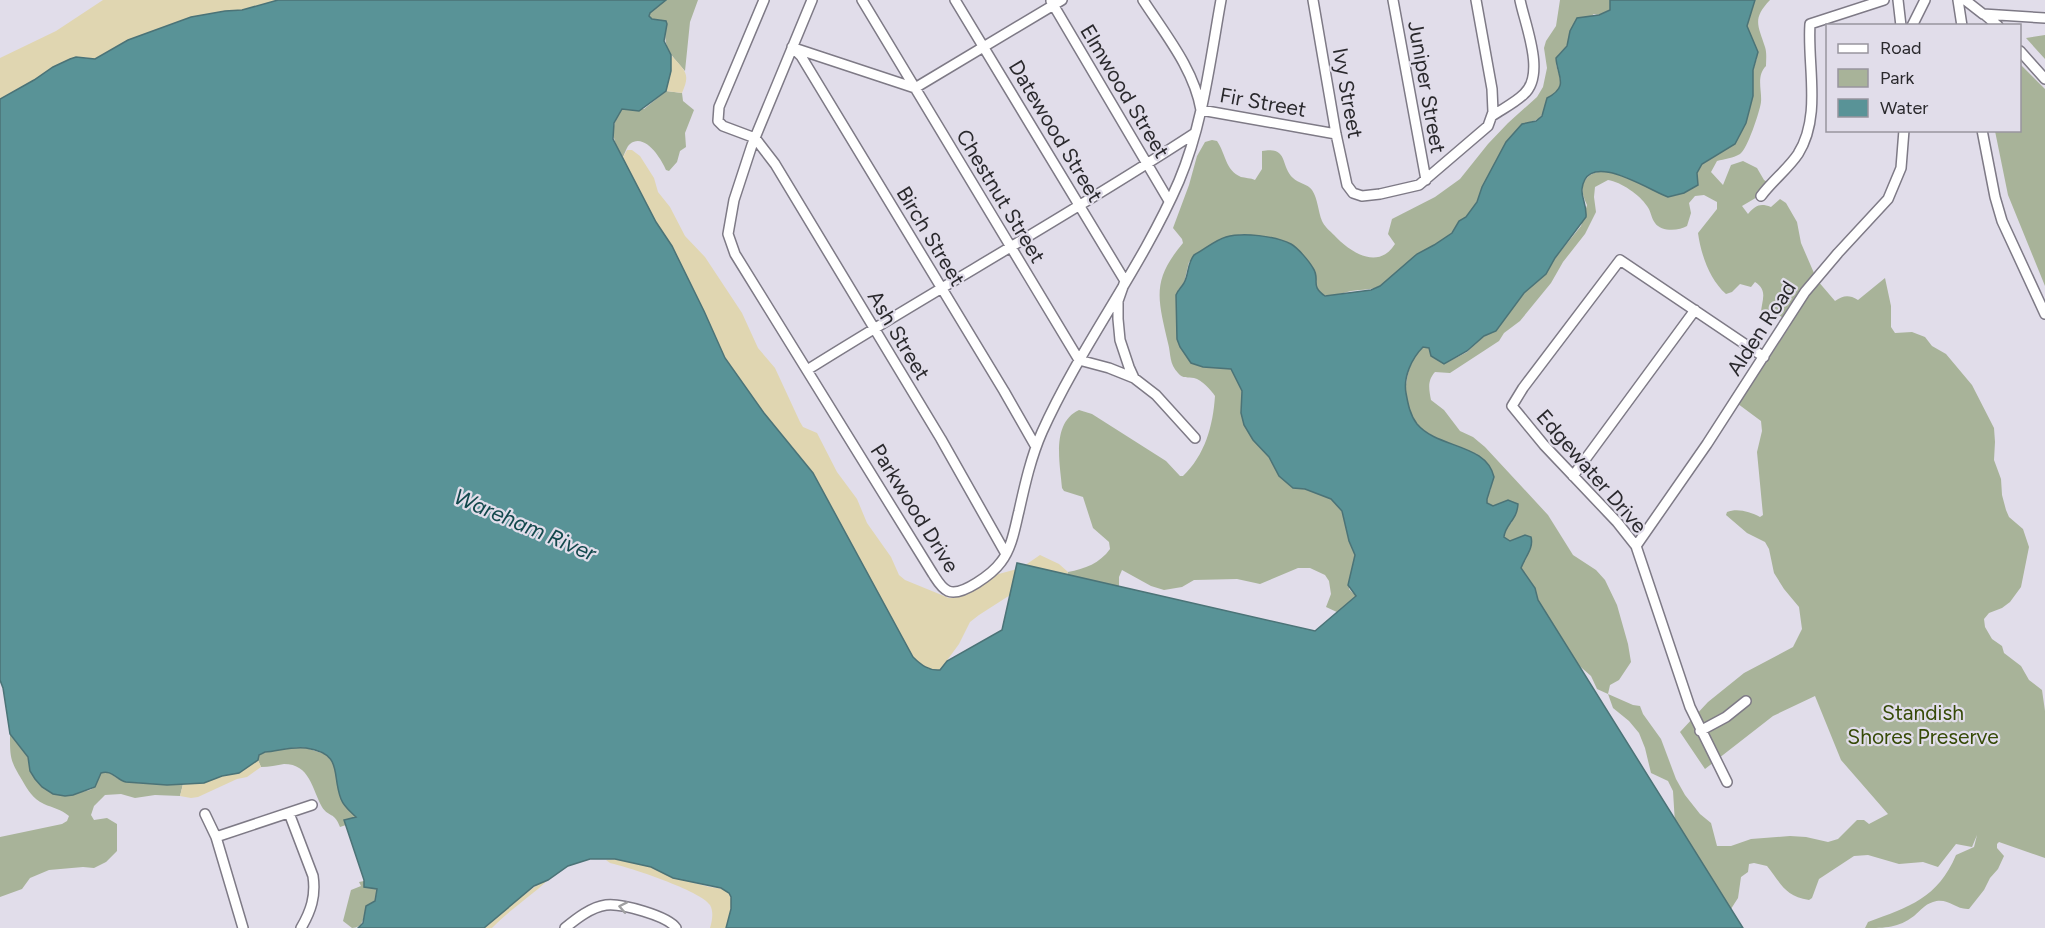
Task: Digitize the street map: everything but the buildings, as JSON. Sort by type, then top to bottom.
[{"type":"street","points":[[755,138],[723,126],[718,121],[717,115],[764,0]]},
{"type":"street","name":"Parkwood Drive","points":[[812,0],[755,138],[734,200],[728,238],[732,249],[933,574],[943,588],[955,592],[970,586],[995,569],[1006,555],[1036,447],[1079,360],[1169,201],[1195,134],[1221,0]]},
{"type":"street","name":"Chestnut Street","points":[[862,0],[1079,360]]},
{"type":"street","name":"Datewood Street","points":[[956,0],[1125,281]]},
{"type":"street","name":"Fir Street","points":[[1143,0],[1190,75],[1201,110],[1336,134]]},
{"type":"street","name":"Ivy Street","points":[[1313,0],[1347,185],[1352,192],[1362,196],[1414,187],[1426,180]]},
{"type":"street","name":"Juniper Street","points":[[1394,0],[1426,180]]},
{"type":"street","points":[[1476,0],[1492,89],[1492,116]]},
{"type":"street","points":[[1426,180],[1484,130],[1492,116],[1525,93],[1534,76],[1530,38],[1520,0]]},
{"type":"street","points":[[1761,196],[1800,151],[1809,125],[1810,24],[1884,0]]},
{"type":"street","points":[[1898,0],[1900,24]]},
{"type":"street","points":[[1912,24],[1925,0]]},
{"type":"street","points":[[1958,0],[1962,24]]},
{"type":"street","points":[[1965,0],[1996,24]]},
{"type":"street","points":[[792,47],[915,88],[1056,2]]},
{"type":"street","name":"Elmwood Street","points":[[1056,2],[1169,201]]},
{"type":"street","points":[[1983,14],[2045,18]]},
{"type":"street","name":"Birch Street","points":[[792,47],[801,56],[1036,447]]},
{"type":"street","points":[[2021,53],[2045,79]]},
{"type":"street","name":"Alden Road","points":[[1636,546],[1701,453],[1811,284],[1888,199],[1895,187],[1902,162],[1904,132]]},
{"type":"street","points":[[1982,132],[2000,213],[2045,314]]},
{"type":"street","points":[[807,370],[1195,134]]},
{"type":"street","name":"Ash Street","points":[[755,138],[775,164],[876,329],[1006,555]]},
{"type":"street","name":"Edgewater Drive","points":[[1695,310],[1620,260],[1523,388],[1512,406],[1544,445],[1617,522],[1636,546],[1686,697],[1700,731],[1726,782]]},
{"type":"street","points":[[1125,281],[1118,301],[1118,326],[1124,355],[1134,378]]},
{"type":"street","points":[[1573,476],[1695,310],[1764,357]]},
{"type":"street","points":[[1079,360],[1134,378],[1156,395],[1196,438]]},
{"type":"street","points":[[1700,731],[1726,717],[1746,701]]},
{"type":"street","points":[[216,837],[312,805]]},
{"type":"street","points":[[289,813],[315,886],[312,907],[301,928]]},
{"type":"street","points":[[205,814],[216,837],[243,928]]},
{"type":"street","points":[[565,928],[588,912],[609,905],[650,915],[673,924],[676,928]]},
{"type":"green space","points":[[666,0],[698,0],[690,22],[685,71],[666,45],[667,24],[649,17],[650,13]]},
{"type":"green space","points":[[1560,0],[1610,0],[1610,10],[1599,15],[1594,14],[1570,31],[1568,44],[1556,61],[1561,80],[1559,89],[1547,98],[1540,117],[1522,124],[1482,187],[1477,202],[1466,217],[1459,221],[1452,233],[1380,286],[1327,296],[1319,292],[1315,274],[1268,238],[1243,234],[1221,239],[1189,262],[1184,283],[1178,290],[1177,339],[1191,363],[1203,367],[1231,369],[1242,391],[1241,413],[1253,440],[1269,457],[1279,476],[1293,488],[1305,489],[1331,499],[1342,511],[1355,555],[1349,589],[1356,596],[1339,613],[1326,607],[1331,594],[1329,581],[1325,575],[1310,568],[1298,568],[1260,584],[1237,579],[1194,580],[1182,587],[1164,590],[1151,586],[1122,570],[1119,577],[1119,588],[1063,587],[1068,572],[1092,565],[1110,549],[1109,542],[1093,528],[1083,497],[1064,491],[1062,488],[1059,444],[1064,424],[1070,416],[1079,410],[1092,414],[1166,461],[1180,476],[1191,468],[1197,459],[1210,429],[1215,396],[1200,381],[1182,376],[1173,366],[1160,302],[1160,291],[1166,268],[1183,243],[1173,228],[1197,156],[1205,142],[1217,141],[1232,170],[1241,177],[1255,180],[1262,169],[1262,151],[1276,151],[1283,158],[1293,178],[1312,190],[1322,221],[1329,230],[1348,247],[1364,256],[1372,258],[1381,256],[1395,244],[1388,234],[1392,219],[1435,197],[1460,179],[1488,144],[1537,97],[1543,87],[1547,68],[1544,48],[1556,26]]},
{"type":"green space","name":"Standish Shores Preserve","points":[[1755,0],[1770,0],[1761,12],[1758,22],[1766,49],[1766,66],[1760,79],[1761,102],[1756,121],[1743,151],[1717,161],[1711,172],[1723,185],[1731,165],[1743,161],[1757,168],[1764,180],[1769,183],[1759,196],[1742,206],[1748,214],[1758,206],[1771,207],[1780,199],[1786,203],[1797,222],[1801,243],[1817,280],[1835,301],[1846,296],[1858,300],[1885,278],[1891,306],[1891,327],[1895,333],[1912,332],[1925,337],[1932,346],[1946,354],[1972,385],[1994,428],[1994,460],[2001,479],[2006,510],[2009,517],[2023,529],[2029,547],[2021,587],[2010,602],[1989,613],[1984,619],[1985,627],[1992,639],[2002,646],[2004,653],[2021,666],[2029,680],[2042,690],[2045,711],[2045,858],[1999,842],[1997,848],[2004,856],[1998,869],[1969,909],[1943,901],[1933,902],[1903,923],[1879,928],[1865,928],[1868,922],[1909,906],[1931,891],[1949,870],[1956,855],[1974,847],[1977,835],[1972,847],[1956,844],[1938,867],[1923,862],[1899,864],[1868,855],[1854,856],[1819,879],[1812,898],[1809,900],[1788,892],[1767,866],[1749,864],[1748,872],[1741,877],[1738,898],[1729,912],[1676,840],[1673,791],[1668,781],[1651,773],[1639,733],[1613,708],[1608,694],[1597,689],[1591,676],[1567,655],[1539,604],[1535,588],[1521,568],[1532,542],[1525,535],[1510,541],[1505,539],[1504,531],[1512,522],[1487,503],[1486,499],[1491,489],[1477,454],[1427,433],[1414,419],[1406,398],[1411,365],[1423,346],[1429,348],[1444,364],[1467,352],[1484,336],[1496,331],[1524,293],[1546,274],[1555,258],[1581,226],[1587,205],[1582,188],[1586,179],[1594,173],[1615,173],[1668,197],[1684,193],[1698,185],[1697,173],[1702,164],[1735,144],[1746,123],[1753,96],[1753,70],[1757,58],[1747,26]],"holes":[[[1608,180],[1619,183],[1635,193],[1644,202],[1655,223],[1661,228],[1675,230],[1687,226],[1691,213],[1689,203],[1695,196],[1704,195],[1717,202],[1717,209],[1698,233],[1701,250],[1715,282],[1726,294],[1732,292],[1740,284],[1751,287],[1755,282],[1763,293],[1761,314],[1769,317],[1779,315],[1783,318],[1785,315],[1790,326],[1763,367],[1754,362],[1730,398],[1761,421],[1762,431],[1757,452],[1763,515],[1760,517],[1735,510],[1727,512],[1726,515],[1747,533],[1765,542],[1769,549],[1774,573],[1799,607],[1802,629],[1793,647],[1744,673],[1708,702],[1680,732],[1705,769],[1773,716],[1815,696],[1841,760],[1888,814],[1869,824],[1864,820],[1857,820],[1838,839],[1828,842],[1790,836],[1751,839],[1731,846],[1717,846],[1711,823],[1700,814],[1685,795],[1676,779],[1661,739],[1640,706],[1608,694],[1610,685],[1619,680],[1631,662],[1617,605],[1605,580],[1596,570],[1573,555],[1548,515],[1485,447],[1473,437],[1460,431],[1444,410],[1431,400],[1429,385],[1435,372],[1450,373],[1499,341],[1504,333],[1520,321],[1551,283],[1563,262],[1585,234],[1596,212],[1595,187]]]},
{"type":"green space","points":[[2045,35],[2045,59],[2026,38]]},
{"type":"green space","points":[[2021,65],[2045,89],[2045,286],[2008,195],[1995,132],[2021,132]]},
{"type":"green space","points":[[666,91],[682,93],[683,101],[694,110],[685,133],[686,147],[680,151],[677,162],[669,171],[652,149],[641,142],[636,141],[630,144],[623,157],[616,145],[613,133],[615,121],[622,109],[644,109]]},
{"type":"green space","points":[[10,734],[28,757],[30,771],[64,796],[90,790],[95,787],[101,772],[105,772],[130,782],[183,784],[180,796],[155,795],[135,798],[121,794],[105,795],[94,806],[91,815],[94,820],[107,818],[117,824],[117,851],[106,862],[94,868],[49,870],[30,878],[22,889],[0,897],[0,837],[62,824],[69,816],[40,802],[28,790],[13,763]]},
{"type":"green space","points":[[292,748],[306,748],[328,755],[334,761],[341,799],[356,817],[345,820],[346,825],[340,827],[336,819],[322,807],[309,779],[300,768],[284,764],[261,767],[258,760],[259,755]]},
{"type":"green space","points":[[364,881],[365,887],[377,889],[375,902],[366,906],[361,924],[352,928],[343,921],[351,890],[361,886],[359,882]]},
{"type":"sand","points":[[103,0],[278,0],[242,10],[191,17],[128,40],[95,59],[83,57],[53,67],[0,99],[0,58],[56,31]]},
{"type":"sand","points":[[671,55],[685,72],[686,81],[682,93],[666,91],[671,71]]},
{"type":"sand","points":[[627,150],[632,150],[640,156],[654,178],[658,192],[670,207],[685,236],[705,257],[742,313],[758,348],[775,368],[800,422],[803,427],[817,433],[837,472],[857,499],[867,523],[891,557],[899,575],[905,580],[949,598],[962,596],[995,575],[1021,568],[1040,555],[1059,564],[1068,572],[1063,587],[1018,590],[979,615],[970,622],[959,644],[940,670],[925,667],[913,657],[813,473],[764,413],[725,358],[672,246],[656,222],[625,164],[623,157]]},
{"type":"sand","points":[[258,760],[261,767],[247,777],[237,779],[198,797],[180,796],[183,784],[204,783],[239,773]]},
{"type":"sand","points":[[615,859],[648,866],[687,881],[727,891],[731,903],[726,928],[710,928],[712,911],[704,899],[664,880],[606,860]]},
{"type":"sand","points":[[544,880],[548,880],[492,928],[484,928],[497,915]]},
{"type":"water","name":"Wareham River","points":[[278,0],[666,0],[649,16],[652,19],[666,21],[667,24],[664,41],[671,55],[671,71],[666,91],[639,111],[622,109],[614,123],[613,139],[656,222],[672,246],[725,358],[764,413],[813,473],[913,657],[925,667],[940,670],[947,661],[1002,630],[1017,563],[1315,631],[1356,596],[1348,585],[1355,555],[1342,511],[1331,499],[1305,489],[1293,488],[1279,476],[1269,457],[1253,440],[1244,425],[1241,413],[1242,391],[1231,369],[1203,367],[1191,363],[1180,347],[1177,339],[1176,295],[1186,280],[1194,255],[1226,237],[1250,235],[1268,237],[1291,244],[1306,258],[1315,272],[1318,289],[1325,296],[1371,290],[1380,286],[1417,254],[1452,233],[1459,221],[1466,217],[1477,202],[1482,187],[1506,142],[1522,124],[1536,121],[1542,116],[1547,98],[1554,94],[1560,85],[1556,58],[1567,46],[1570,31],[1577,18],[1599,15],[1610,10],[1610,0],[1755,0],[1747,26],[1758,52],[1753,70],[1753,96],[1746,123],[1735,144],[1702,164],[1697,173],[1698,185],[1684,193],[1668,197],[1620,175],[1595,172],[1586,177],[1582,192],[1586,217],[1555,258],[1546,274],[1524,293],[1496,331],[1484,336],[1467,351],[1444,364],[1431,356],[1429,348],[1423,347],[1409,368],[1405,387],[1410,409],[1417,424],[1437,438],[1472,452],[1489,466],[1494,477],[1487,503],[1493,506],[1508,500],[1518,504],[1516,514],[1506,529],[1504,537],[1510,541],[1525,535],[1531,537],[1530,549],[1521,568],[1535,588],[1538,600],[1743,928],[726,928],[731,909],[731,897],[721,888],[673,878],[651,867],[615,859],[590,859],[568,866],[548,880],[534,886],[484,928],[358,928],[363,923],[366,906],[375,901],[377,889],[364,887],[364,880],[344,820],[356,817],[341,799],[331,760],[318,751],[296,748],[265,752],[259,755],[258,760],[239,773],[204,783],[167,785],[126,782],[105,772],[101,773],[95,787],[73,795],[53,794],[35,779],[30,771],[28,757],[10,734],[0,680],[0,99],[70,59],[76,57],[95,59],[128,40],[191,17],[242,10]]}]
